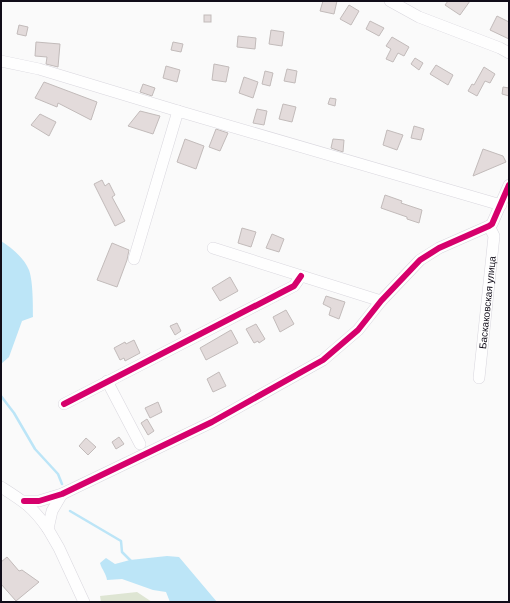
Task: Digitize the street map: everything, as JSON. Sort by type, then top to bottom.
[{"type":"street","points":[[390,1],[419,17],[500,48],[509,53]]},
{"type":"street","points":[[1,61],[39,70],[501,205]]},
{"type":"street","points":[[134,259],[178,111]]},
{"type":"street","points":[[24,501],[39,501],[62,494],[212,422],[323,360],[358,330],[381,301],[420,260],[439,248],[491,225],[509,186]]},
{"type":"street","name":"Баскаковская улица","points":[[479,378],[494,236],[491,225]]},
{"type":"street","points":[[213,248],[381,301]]},
{"type":"street","points":[[64,404],[294,286],[301,276]]},
{"type":"street","points":[[107,381],[140,444]]},
{"type":"street","points":[[1,487],[24,501],[37,514],[48,529],[59,548],[84,602]]},
{"type":"street","points":[[48,529],[52,511],[62,494]]},
{"type":"green space","points":[[137,592],[152,602],[101,602],[100,596]]},
{"type":"water","points":[[1,241],[24,261],[29,270],[32,287],[33,317],[22,321],[9,357],[1,364]]},
{"type":"water","points":[[167,556],[179,557],[217,602],[170,602],[166,592],[153,590],[122,579],[107,580],[100,563],[106,558],[115,564],[130,560]]},
{"type":"building","points":[[323,1],[337,1],[334,14],[320,11]]},
{"type":"building","points":[[448,1],[470,1],[460,15],[445,5]]},
{"type":"building","points":[[349,5],[359,11],[351,25],[340,19]]},
{"type":"building","points":[[204,15],[211,15],[211,22],[204,22]]},
{"type":"building","points":[[497,16],[509,22],[509,39],[490,30]]},
{"type":"building","points":[[370,21],[384,28],[379,36],[366,29]]},
{"type":"building","points":[[19,25],[28,27],[26,36],[17,34]]},
{"type":"building","points":[[271,30],[284,32],[282,46],[269,44]]},
{"type":"building","points":[[238,36],[256,38],[255,49],[237,47]]},
{"type":"building","points":[[392,37],[409,47],[404,56],[398,53],[393,62],[386,59],[391,49],[386,46]]},
{"type":"building","points":[[36,42],[60,44],[58,67],[46,64],[47,57],[35,56]]},
{"type":"building","points":[[173,42],[183,44],[181,52],[171,50]]},
{"type":"building","points":[[415,58],[423,63],[419,70],[411,64]]},
{"type":"building","points":[[214,64],[229,67],[226,82],[212,80]]},
{"type":"building","points":[[436,65],[453,75],[448,85],[430,74]]},
{"type":"building","points":[[166,66],[180,70],[177,82],[163,78]]},
{"type":"building","points":[[484,67],[495,74],[490,83],[485,81],[477,96],[468,91],[472,84],[474,85]]},
{"type":"building","points":[[287,69],[297,71],[295,83],[284,81]]},
{"type":"building","points":[[265,71],[273,73],[270,86],[262,84]]},
{"type":"building","points":[[244,77],[258,82],[253,98],[239,93]]},
{"type":"building","points":[[44,82],[97,102],[91,120],[58,103],[57,107],[35,98]]},
{"type":"building","points":[[143,84],[155,88],[152,96],[140,92]]},
{"type":"building","points":[[503,87],[509,88],[509,96],[502,94]]},
{"type":"building","points":[[330,98],[336,99],[335,106],[328,104]]},
{"type":"building","points":[[283,104],[296,107],[292,122],[279,119]]},
{"type":"building","points":[[257,109],[267,111],[264,125],[253,123]]},
{"type":"building","points":[[140,111],[160,116],[153,134],[128,126]]},
{"type":"building","points":[[40,114],[56,122],[49,136],[31,125]]},
{"type":"building","points":[[414,126],[424,129],[421,140],[411,138]]},
{"type":"building","points":[[216,129],[228,133],[220,151],[209,147]]},
{"type":"building","points":[[387,130],[403,135],[397,150],[383,145]]},
{"type":"building","points":[[185,139],[204,146],[196,169],[177,162]]},
{"type":"building","points":[[333,139],[344,140],[343,152],[331,148]]},
{"type":"building","points":[[483,149],[503,156],[506,162],[473,176]]},
{"type":"building","points":[[102,180],[105,186],[109,183],[115,195],[112,197],[125,221],[115,226],[94,184]]},
{"type":"building","points":[[385,195],[402,201],[401,203],[422,210],[419,223],[381,208]]},
{"type":"building","points":[[242,228],[256,232],[251,247],[238,243]]},
{"type":"building","points":[[272,234],[284,239],[279,252],[266,248]]},
{"type":"building","points":[[112,243],[129,250],[117,287],[97,280]]},
{"type":"building","points":[[230,277],[238,291],[220,301],[212,288]]},
{"type":"building","points":[[326,296],[345,302],[339,319],[329,315],[331,308],[323,304]]},
{"type":"building","points":[[286,310],[294,324],[280,332],[273,317]]},
{"type":"building","points":[[177,323],[181,331],[175,335],[170,326]]},
{"type":"building","points":[[256,324],[265,339],[259,343],[258,341],[254,343],[246,329]]},
{"type":"building","points":[[231,330],[238,343],[206,360],[200,348]]},
{"type":"building","points":[[134,340],[140,353],[125,361],[124,358],[120,360],[114,348],[125,342],[126,344]]},
{"type":"building","points":[[219,372],[226,386],[213,392],[207,379]]},
{"type":"building","points":[[158,402],[162,412],[150,418],[145,408]]},
{"type":"building","points":[[147,419],[154,431],[148,435],[141,423]]},
{"type":"building","points":[[119,437],[124,444],[116,449],[112,442]]},
{"type":"building","points":[[86,438],[96,447],[88,455],[79,446]]},
{"type":"building","points":[[7,557],[19,571],[22,570],[39,582],[16,601],[1,584],[1,562]]},
{"type":"waterway","points":[[1,396],[14,413],[35,449],[58,474],[62,484]]},
{"type":"waterway","points":[[70,511],[121,541],[122,552],[132,562]]},
{"type":"cycle path","points":[[24,501],[39,501],[62,494],[212,422],[323,360],[358,330],[381,301],[420,260],[439,248],[492,224],[509,185]]},
{"type":"cycle path","points":[[64,404],[294,286],[301,276]]}]
